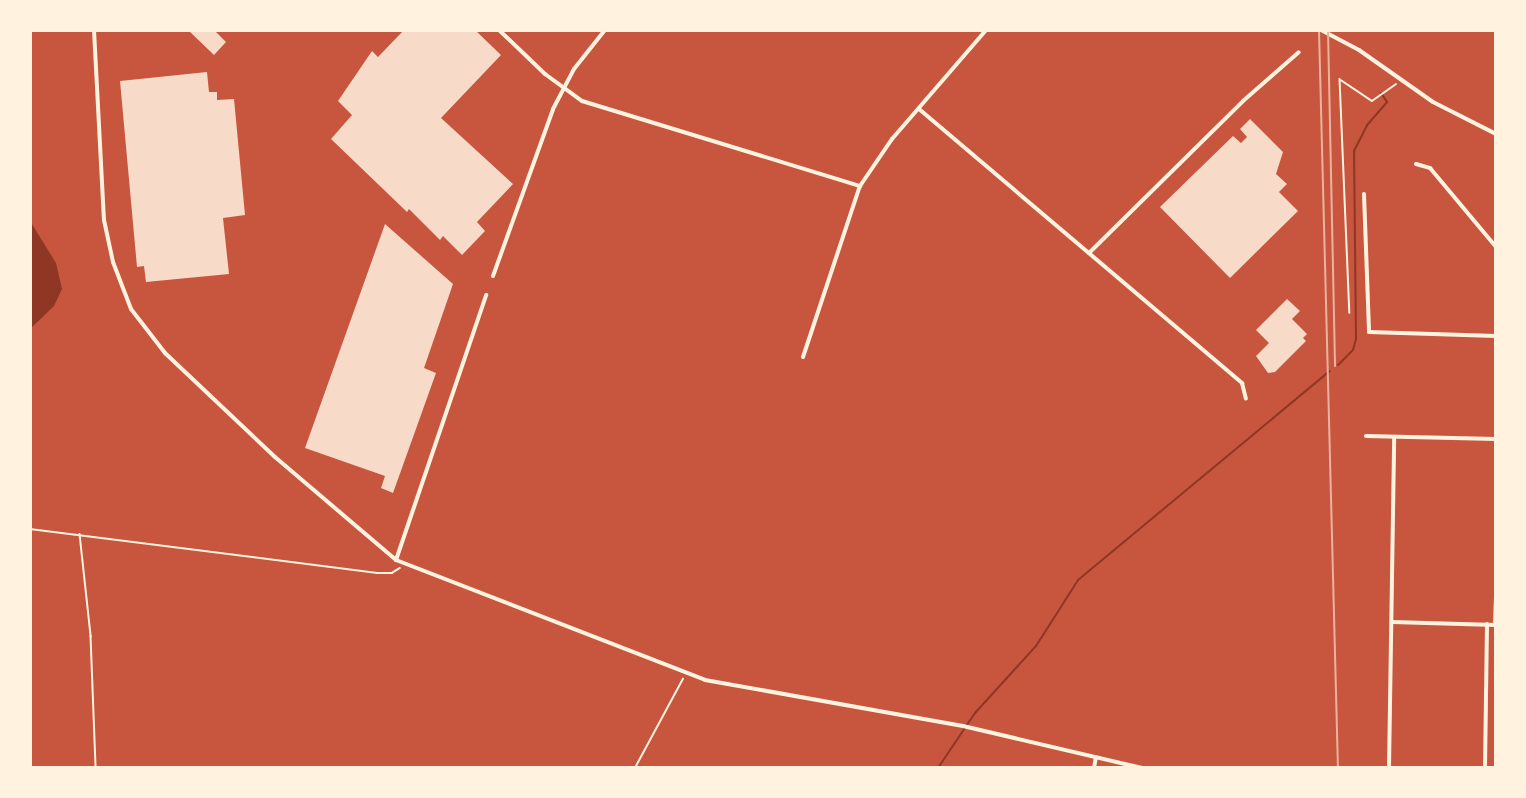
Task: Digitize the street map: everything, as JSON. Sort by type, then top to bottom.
[{"type":"street","points":[[94,30],[104,220],[113,262],[131,309],[171,359],[274,457],[396,560],[705,680],[963,726],[1142,768]]},
{"type":"street","points":[[499,30],[545,74],[574,97],[602,109],[860,186]]},
{"type":"street","points":[[493,276],[564,87],[605,30]]},
{"type":"street","points":[[803,357],[860,186],[919,109],[986,30]]},
{"type":"street","points":[[1321,30],[1359,50],[1450,112],[1496,134]]},
{"type":"street","points":[[1089,253],[1243,100],[1299,52]]},
{"type":"street","points":[[919,109],[1242,383],[1246,399]]},
{"type":"street","points":[[1416,164],[1430,168],[1496,247]]},
{"type":"street","points":[[1364,194],[1369,332],[1496,336]]},
{"type":"street","points":[[396,560],[486,295]]},
{"type":"street","points":[[1366,436],[1496,439]]},
{"type":"street","points":[[1389,768],[1394,438]]},
{"type":"street","points":[[1392,622],[1496,625],[1496,596]]},
{"type":"street","points":[[1485,768],[1487,624]]},
{"type":"street","points":[[1094,768],[1096,757]]},
{"type":"path","points":[[1350,313],[1340,79],[1372,101],[1399,83]]},
{"type":"path","points":[[30,529],[80,533],[392,573],[405,564]]},
{"type":"path","points":[[80,533],[91,636],[96,768]]},
{"type":"path","points":[[635,768],[686,673]]},
{"type":"path","points":[[1345,768],[1360,768]]},
{"type":"shaded area","points":[[30,221],[56,263],[62,289],[54,306],[30,329]]},
{"type":"building","points":[[188,30],[214,30],[226,42],[214,55]]},
{"type":"building","points":[[404,30],[475,30],[501,55],[441,118],[513,184],[477,222],[485,231],[462,255],[443,236],[440,240],[409,209],[407,212],[331,139],[352,115],[338,101],[372,51],[378,57]]},
{"type":"building","points":[[207,72],[209,92],[217,92],[217,100],[234,99],[245,215],[223,218],[229,274],[146,282],[144,266],[137,267],[120,81]]},
{"type":"building","points":[[1250,119],[1283,152],[1276,174],[1287,184],[1279,192],[1298,211],[1230,278],[1160,207],[1233,136],[1241,143],[1247,137],[1240,129]]},
{"type":"building","points":[[385,224],[453,284],[424,368],[436,373],[393,493],[381,488],[385,476],[305,448]]},
{"type":"building","points":[[1287,299],[1300,311],[1292,319],[1307,334],[1303,338],[1306,341],[1275,372],[1268,373],[1256,356],[1269,343],[1256,330]]},
{"type":"waterway","points":[[1381,93],[1387,102]]},
{"type":"waterway","points":[[1338,365],[1353,350],[1356,339],[1354,151],[1368,124],[1387,102]]},
{"type":"waterway","points":[[938,768],[975,713],[1036,646],[1078,580],[1330,371]]},
{"type":"railway","points":[[1319,30],[1338,768]]},
{"type":"railway","points":[[1328,30],[1335,366]]}]
